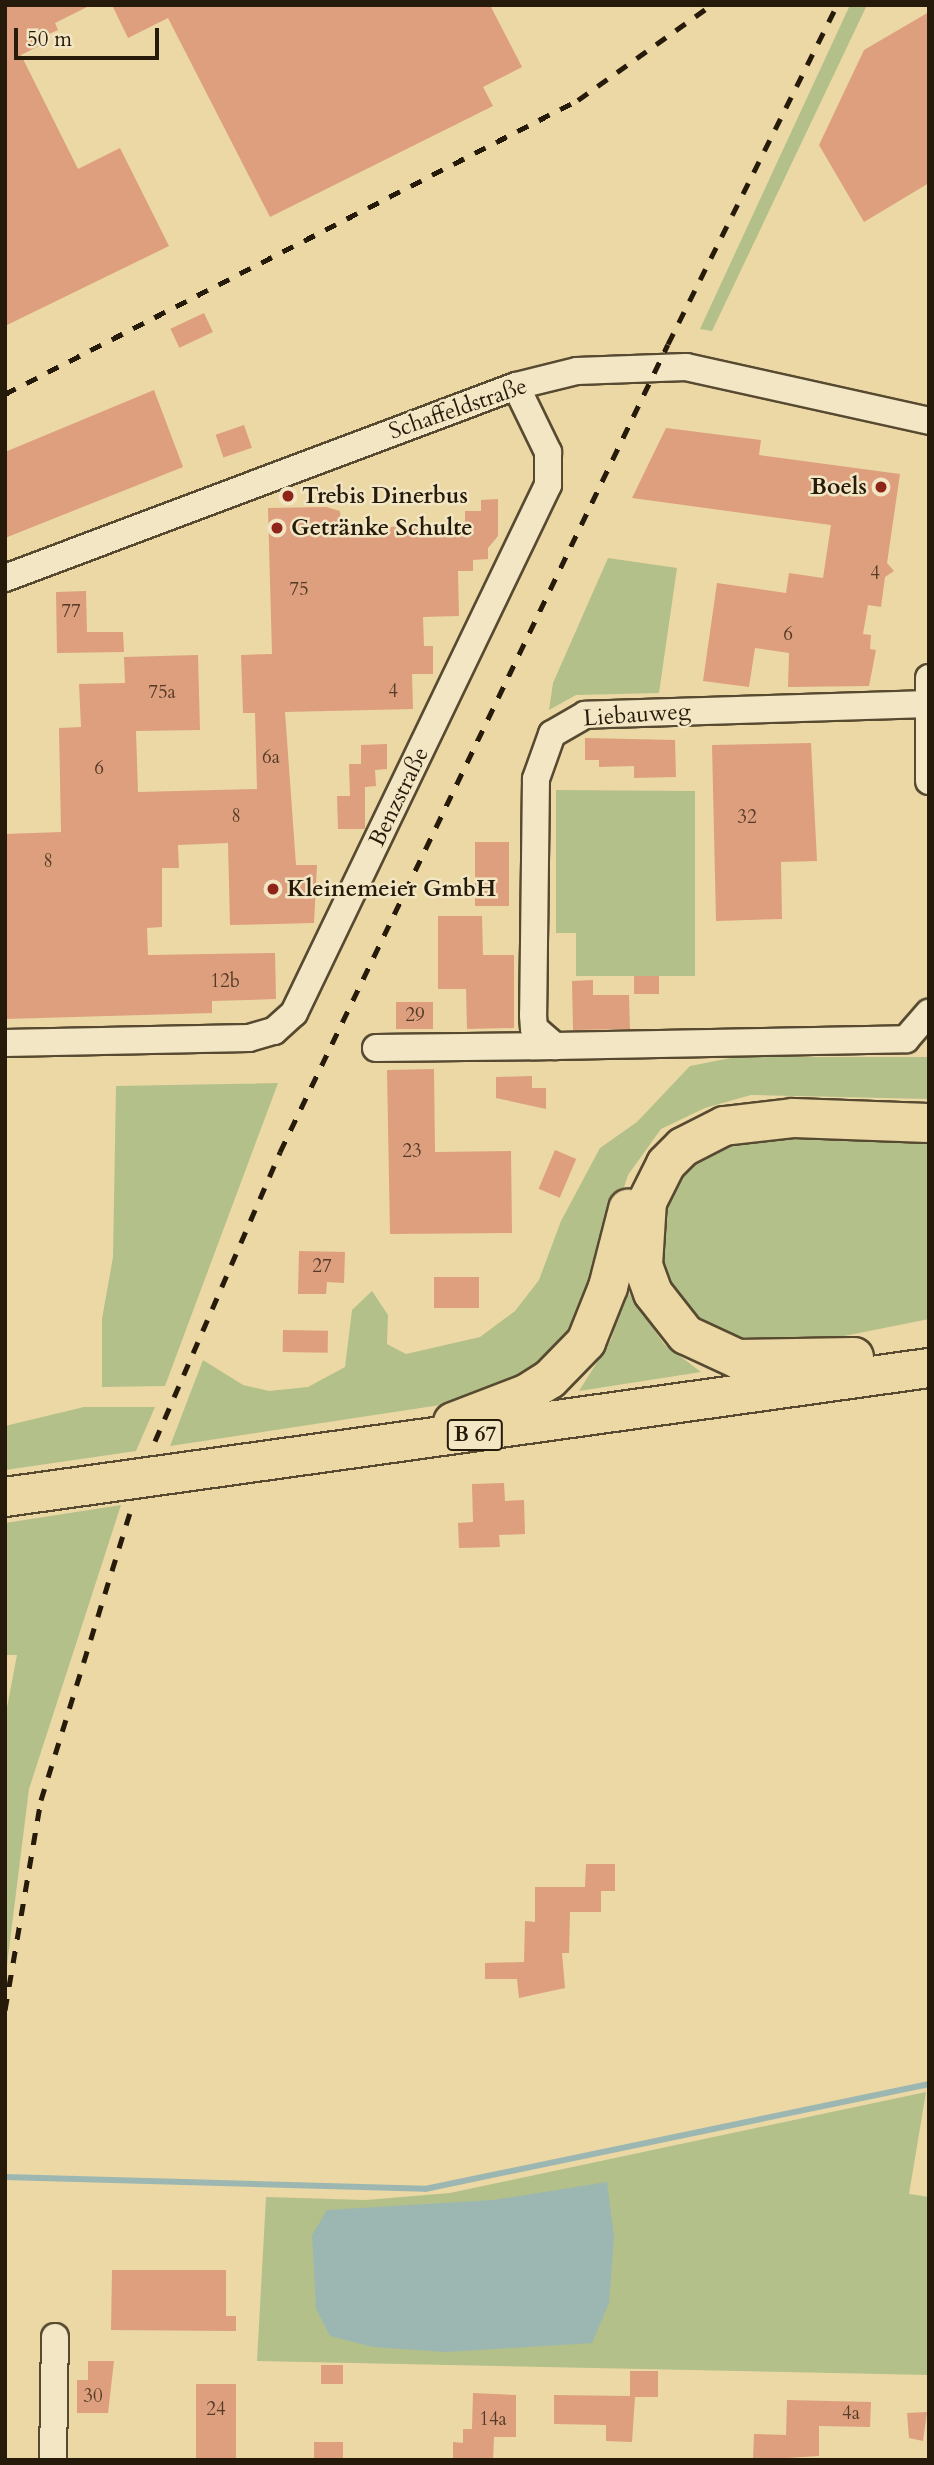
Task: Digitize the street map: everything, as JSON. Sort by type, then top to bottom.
[{"type":"highway","points":[[453,1422],[526,1394],[550,1379],[586,1342],[608,1287],[629,1205],[652,1160],[678,1133],[718,1112],[766,1103],[929,1106]]},
{"type":"highway","points":[[924,1358],[761,1361],[713,1352],[665,1313],[643,1265],[641,1239],[652,1189],[666,1164],[700,1134],[746,1121],[793,1118],[929,1123]]},
{"type":"highway","name":"B 67","points":[[208,1469],[453,1422],[924,1358]]},
{"type":"highway","name":"B 67","points":[[5,1497],[208,1469],[924,1358]]},
{"type":"street","name":"Schaffeldstraße","points":[[5,578],[516,386],[588,370],[686,367],[929,421]]},
{"type":"street","name":"Benzstraße","points":[[5,1043],[249,1038],[274,1031],[294,1013],[548,485],[548,452],[516,386]]},
{"type":"street","name":"Liebauweg","points":[[555,1046],[534,1028],[533,1015],[536,779],[552,734],[585,715],[928,695],[929,781]]},
{"type":"street","points":[[376,1048],[917,1039],[929,1013]]},
{"type":"street","points":[[52,2460],[55,2337]]},
{"type":"green space","points":[[850,5],[867,5],[712,331],[700,329]]},
{"type":"green space","points":[[608,558],[677,568],[659,693],[576,695],[549,710],[553,683]]},
{"type":"green space","points":[[556,790],[695,791],[695,976],[576,976],[576,933],[556,933]]},
{"type":"green space","points":[[736,1057],[929,1057],[929,1099],[751,1095],[705,1108],[661,1129],[628,1175],[577,1331],[524,1384],[447,1404],[170,1446],[203,1360],[243,1385],[269,1391],[308,1387],[345,1367],[352,1310],[372,1291],[388,1315],[387,1344],[406,1354],[480,1337],[515,1311],[539,1280],[561,1221],[600,1148],[637,1122],[690,1066]]},
{"type":"green space","points":[[278,1083],[165,1386],[102,1387],[102,1319],[113,1257],[116,1086]]},
{"type":"green space","points":[[929,1131],[929,1319],[774,1350],[721,1334],[677,1301],[658,1259],[658,1212],[683,1165],[734,1137]]},
{"type":"green space","points":[[626,1289],[664,1344],[701,1372],[579,1391],[611,1340]]},
{"type":"green space","points":[[84,1407],[155,1407],[136,1451],[5,1470],[5,1426]]},
{"type":"green space","points":[[121,1505],[29,1789],[5,1981],[5,1718],[17,1655],[5,1655],[5,1523]]},
{"type":"green space","points":[[926,2092],[909,2194],[929,2197],[929,2375],[257,2361],[266,2197],[366,2200],[450,2193]]},
{"type":"water","points":[[607,2182],[614,2238],[609,2303],[592,2343],[446,2352],[373,2347],[330,2336],[316,2309],[312,2235],[327,2210],[493,2200]]},
{"type":"building","points":[[5,5],[91,5],[55,23],[58,30],[40,38],[43,44],[21,55],[78,169],[120,148],[169,246],[5,326]]},
{"type":"building","points":[[112,5],[490,5],[522,67],[483,87],[493,106],[270,217],[168,18],[128,38]]},
{"type":"building","points":[[929,12],[929,183],[864,222],[819,145],[864,50]]},
{"type":"building","points":[[204,313],[213,332],[179,348],[170,329]]},
{"type":"building","points":[[154,390],[183,467],[5,538],[5,452]]},
{"type":"building","points":[[244,425],[252,448],[223,457],[216,435]]},
{"type":"building","points":[[666,428],[761,440],[759,455],[900,474],[887,563],[894,571],[885,577],[881,607],[868,605],[863,634],[871,635],[870,649],[876,650],[869,686],[788,687],[789,653],[755,648],[749,687],[703,681],[717,583],[786,593],[789,573],[823,578],[831,525],[632,498]]},
{"type":"building","points":[[498,499],[498,536],[488,548],[488,559],[473,560],[473,571],[458,571],[459,616],[423,617],[424,646],[433,646],[433,674],[412,674],[413,709],[285,712],[296,865],[317,865],[314,923],[230,925],[228,843],[178,845],[179,868],[162,868],[162,927],[147,928],[148,955],[275,953],[276,999],[212,1001],[212,1013],[5,1019],[5,834],[61,832],[59,728],[81,727],[79,684],[125,683],[124,657],[198,655],[200,730],[136,731],[138,792],[257,789],[255,713],[243,713],[241,655],[272,654],[268,508],[326,507],[340,511],[341,528],[465,525],[465,511],[481,511],[481,500]]},
{"type":"building","points":[[86,591],[87,632],[123,632],[124,652],[57,653],[56,592]]},
{"type":"building","points":[[585,738],[675,740],[676,777],[634,778],[634,766],[599,767],[599,760],[585,760]]},
{"type":"building","points":[[811,743],[817,861],[781,862],[782,919],[716,921],[712,745]]},
{"type":"building","points":[[387,744],[387,769],[375,770],[376,786],[365,787],[365,829],[338,829],[337,796],[350,796],[349,764],[361,764],[361,745]]},
{"type":"building","points":[[475,842],[509,842],[509,906],[475,906]]},
{"type":"building","points":[[438,916],[482,916],[483,955],[514,955],[514,1028],[467,1029],[466,989],[438,989]]},
{"type":"building","points":[[634,976],[659,976],[659,994],[634,994]]},
{"type":"building","points":[[593,980],[593,995],[629,995],[630,1029],[573,1030],[572,981]]},
{"type":"building","points":[[396,1002],[433,1002],[433,1029],[396,1029]]},
{"type":"building","points":[[434,1069],[435,1152],[511,1151],[512,1233],[390,1234],[387,1070]]},
{"type":"building","points":[[532,1076],[532,1088],[546,1088],[546,1109],[496,1098],[496,1077]]},
{"type":"building","points":[[555,1150],[576,1159],[560,1198],[539,1189]]},
{"type":"building","points":[[299,1251],[345,1252],[344,1283],[327,1282],[326,1294],[298,1294]]},
{"type":"building","points":[[434,1277],[479,1277],[479,1308],[434,1308]]},
{"type":"building","points":[[283,1330],[328,1331],[328,1353],[283,1352]]},
{"type":"building","points":[[504,1483],[505,1501],[524,1500],[525,1534],[499,1535],[500,1547],[459,1548],[458,1523],[473,1522],[472,1484]]},
{"type":"building","points":[[586,1864],[615,1864],[615,1891],[601,1891],[601,1912],[570,1912],[569,1953],[562,1953],[565,1988],[519,1998],[517,1979],[485,1979],[485,1963],[524,1962],[525,1921],[535,1922],[535,1887],[585,1887]]},
{"type":"building","points":[[112,2270],[226,2270],[226,2316],[236,2316],[236,2331],[111,2330]]},
{"type":"building","points":[[88,2361],[114,2361],[108,2413],[77,2413],[77,2380],[88,2380]]},
{"type":"building","points":[[321,2365],[343,2365],[343,2384],[321,2384]]},
{"type":"building","points":[[630,2371],[658,2371],[658,2397],[635,2397],[632,2442],[606,2441],[606,2425],[554,2424],[554,2395],[630,2396]]},
{"type":"building","points":[[196,2384],[236,2384],[236,2460],[196,2460]]},
{"type":"building","points":[[473,2393],[516,2395],[516,2437],[494,2437],[493,2460],[453,2460],[453,2442],[463,2443],[463,2429],[472,2429]]},
{"type":"building","points":[[787,2400],[871,2402],[870,2427],[819,2426],[819,2456],[753,2460],[754,2434],[786,2435]]},
{"type":"building","points":[[927,2412],[923,2441],[909,2438],[907,2413]]},
{"type":"building","points":[[314,2442],[343,2442],[343,2460],[314,2460]]},
{"type":"waterway","points":[[5,2177],[425,2189],[929,2084]]},
{"type":"railway","points":[[5,394],[578,100],[711,5]]},
{"type":"railway","points":[[155,1441],[280,1152],[668,344],[837,5]]},
{"type":"railway","points":[[5,2010],[41,1800],[132,1506]]},
{"type":"place","name":"Boels","points":[[881,487]]},
{"type":"place","name":"Trebis Dinerbus","points":[[288,496]]},
{"type":"place","name":"Getränke Schulte","points":[[277,528]]},
{"type":"place","name":"Kleinemeier GmbH","points":[[273,889]]}]
